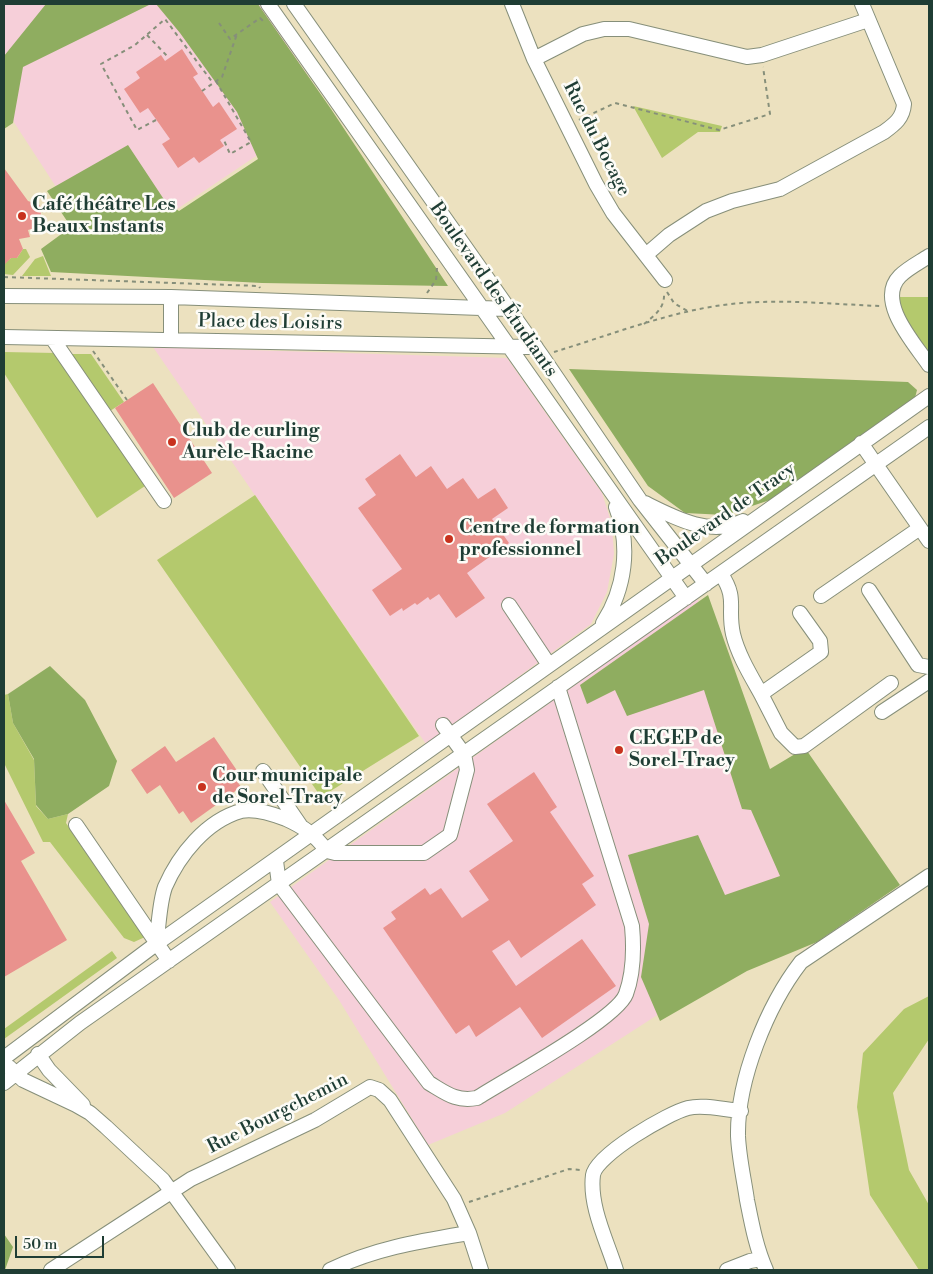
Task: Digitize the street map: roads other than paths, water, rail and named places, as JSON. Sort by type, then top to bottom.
[{"type":"street","name":"Boulevard des Étudiants","points":[[294,4],[536,347],[640,500],[706,584]]},
{"type":"street","name":"Rue du Bocage","points":[[512,4],[534,59],[613,213],[647,254],[665,280]]},
{"type":"street","points":[[647,254],[669,235],[706,211],[780,189],[884,132],[899,121],[904,112],[904,104],[862,4]]},
{"type":"street","name":"Boulevard des Étudiants","points":[[271,5],[686,598]]},
{"type":"street","points":[[534,59],[582,34],[604,29],[629,29],[732,55],[747,57],[762,55],[868,20]]},
{"type":"street","points":[[929,256],[900,276],[894,284],[891,304],[929,366]]},
{"type":"street","name":"Place des Loisirs","points":[[4,296],[171,297],[509,309]]},
{"type":"street","points":[[171,297],[171,340]]},
{"type":"street","name":"Place des Loisirs","points":[[4,337],[536,347]]},
{"type":"street","points":[[52,338],[164,501]]},
{"type":"street","name":"Boulevard de Tracy","points":[[4,1058],[156,944],[314,834],[447,730],[521,685],[929,396]]},
{"type":"street","points":[[7,1076],[929,426]]},
{"type":"street","points":[[861,443],[929,541]]},
{"type":"street","points":[[600,628],[613,605],[624,561],[623,531],[611,493]]},
{"type":"street","points":[[640,500],[674,517],[706,527],[718,528],[738,524],[762,513]]},
{"type":"street","points":[[821,596],[920,528]]},
{"type":"street","points":[[720,574],[731,592],[733,634],[745,664],[781,733],[795,747],[804,746],[891,683]]},
{"type":"street","points":[[869,590],[918,664],[929,667]]},
{"type":"street","points":[[509,605],[549,665]]},
{"type":"street","points":[[761,694],[821,652],[820,641],[800,613]]},
{"type":"street","points":[[882,712],[929,681]]},
{"type":"street","points":[[521,685],[546,696]]},
{"type":"street","points":[[276,861],[279,884],[429,1083],[462,1101],[476,1098],[605,1019],[626,995],[634,951],[632,926],[558,688]]},
{"type":"street","points":[[156,944],[165,889],[184,853],[214,823],[242,810],[272,813],[314,834],[327,851],[335,853],[424,853],[450,835],[467,770],[464,754],[447,730]]},
{"type":"street","points":[[263,771],[300,826]]},
{"type":"street","points":[[76,825],[169,961]]},
{"type":"street","points":[[764,1265],[752,1231],[738,1135],[748,1073],[763,1028],[789,977],[801,962],[929,876]]},
{"type":"street","points":[[138,958],[151,974]]},
{"type":"street","points":[[38,1054],[49,1070],[90,1113],[172,1191],[228,1270]]},
{"type":"street","points":[[4,1058],[7,1076]]},
{"type":"street","points":[[7,1076],[90,1113]]},
{"type":"street","name":"Rue Bourgchemin","points":[[51,1270],[191,1179],[315,1120],[370,1087],[379,1090],[390,1100],[457,1206],[482,1270]]},
{"type":"street","points":[[616,1270],[592,1195],[593,1172],[600,1161],[673,1114],[694,1107],[741,1111]]},
{"type":"street","points":[[330,1270],[370,1252],[409,1242],[469,1233]]},
{"type":"street","points":[[727,1270],[750,1261],[764,1265]]},
{"type":"place","name":"Café théâtre Les Beaux Instants","points":[[22,216]]},
{"type":"place","name":"Club de curling Aurèle-Racine","points":[[172,442]]},
{"type":"place","name":"Centre de formation professionnel","points":[[449,539]]},
{"type":"place","name":"CEGEP de Sorel-Tracy","points":[[619,750]]},
{"type":"place","name":"Cour municipale de Sorel-Tracy","points":[[202,787]]}]
